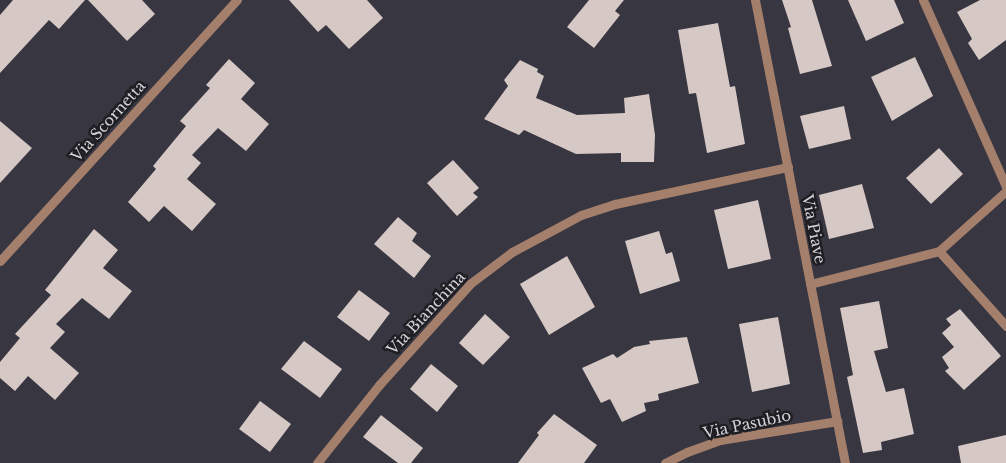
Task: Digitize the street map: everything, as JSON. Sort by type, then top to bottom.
[{"type":"street","name":"Via Scornetta","points":[[0,260],[237,0]]},
{"type":"street","name":"Via Piave","points":[[755,0],[845,463]]},
{"type":"street","points":[[923,0],[1006,186]]},
{"type":"street","name":"Via Bianchina","points":[[317,463],[379,385],[471,283],[512,252],[581,215],[615,204],[788,167]]},
{"type":"street","points":[[810,284],[939,251],[1006,192]]},
{"type":"street","points":[[939,251],[1006,326]]},
{"type":"street","name":"Via Pasubio","points":[[665,463],[687,452],[720,440],[838,421]]},
{"type":"building","points":[[13,0],[85,0],[59,29],[49,20],[0,73],[0,15]]},
{"type":"building","points":[[88,0],[142,0],[155,14],[127,41]]},
{"type":"building","points":[[289,0],[367,0],[383,18],[349,49],[326,25],[318,32]]},
{"type":"building","points":[[589,0],[624,0],[615,11],[620,15],[594,48],[567,27]]},
{"type":"building","points":[[782,0],[812,0],[832,66],[800,74],[788,28],[791,27]]},
{"type":"building","points":[[848,0],[894,0],[904,23],[866,41]]},
{"type":"building","points":[[980,0],[1006,0],[1006,40],[979,60],[968,43],[972,39],[957,12]]},
{"type":"building","points":[[718,23],[730,87],[735,86],[745,144],[707,153],[696,93],[689,94],[678,30]]},
{"type":"building","points":[[915,57],[933,96],[892,121],[871,77]]},
{"type":"building","points":[[229,59],[255,83],[241,99],[269,124],[246,151],[218,128],[192,155],[201,163],[187,179],[216,204],[192,231],[164,206],[149,222],[128,202],[156,169],[153,166],[186,126],[180,121],[210,88],[206,85]]},
{"type":"building","points":[[520,60],[538,69],[537,72],[544,76],[536,98],[577,115],[625,113],[624,98],[649,94],[655,135],[654,162],[621,162],[621,153],[576,154],[524,130],[519,135],[484,119],[508,86],[504,80]]},
{"type":"building","points":[[844,106],[851,139],[809,149],[800,116]]},
{"type":"building","points":[[0,121],[32,148],[0,183]]},
{"type":"building","points":[[939,148],[963,174],[931,204],[906,178]]},
{"type":"building","points":[[453,160],[479,188],[473,193],[478,197],[457,216],[427,183]]},
{"type":"building","points":[[862,184],[874,228],[829,239],[819,195]]},
{"type":"building","points":[[758,200],[771,259],[728,269],[714,210]]},
{"type":"building","points":[[398,217],[417,233],[412,241],[431,256],[414,278],[374,244]]},
{"type":"building","points":[[94,229],[118,250],[103,268],[132,291],[109,319],[82,298],[56,324],[65,332],[50,348],[79,373],[55,400],[28,376],[15,391],[0,378],[0,362],[20,338],[15,334],[51,295],[45,290]]},
{"type":"building","points":[[659,231],[666,254],[672,252],[680,281],[640,294],[625,241]]},
{"type":"building","points":[[567,256],[595,307],[549,335],[520,284]]},
{"type":"building","points":[[359,290],[390,313],[369,341],[337,317]]},
{"type":"building","points":[[879,301],[888,348],[874,351],[886,392],[904,388],[914,434],[881,442],[882,450],[863,453],[847,377],[853,375],[840,308]]},
{"type":"building","points":[[960,309],[1001,356],[964,390],[945,371],[949,368],[942,357],[954,347],[942,333],[951,325],[946,319]]},
{"type":"building","points":[[485,314],[510,337],[483,365],[459,343]]},
{"type":"building","points":[[778,317],[790,384],[752,392],[739,324]]},
{"type":"building","points":[[687,337],[699,383],[658,394],[659,400],[644,403],[646,411],[622,422],[610,399],[601,403],[582,368],[613,354],[617,358],[634,347],[650,344],[649,341]]},
{"type":"building","points":[[304,341],[342,369],[320,398],[281,369]]},
{"type":"building","points":[[431,364],[458,386],[437,412],[410,389]]},
{"type":"building","points":[[260,401],[291,424],[270,452],[239,429]]},
{"type":"building","points":[[554,414],[597,445],[584,463],[518,463],[539,435],[537,433]]},
{"type":"building","points":[[381,415],[423,448],[411,463],[398,463],[363,437]]},
{"type":"building","points":[[1006,435],[1006,463],[961,463],[958,446]]}]
